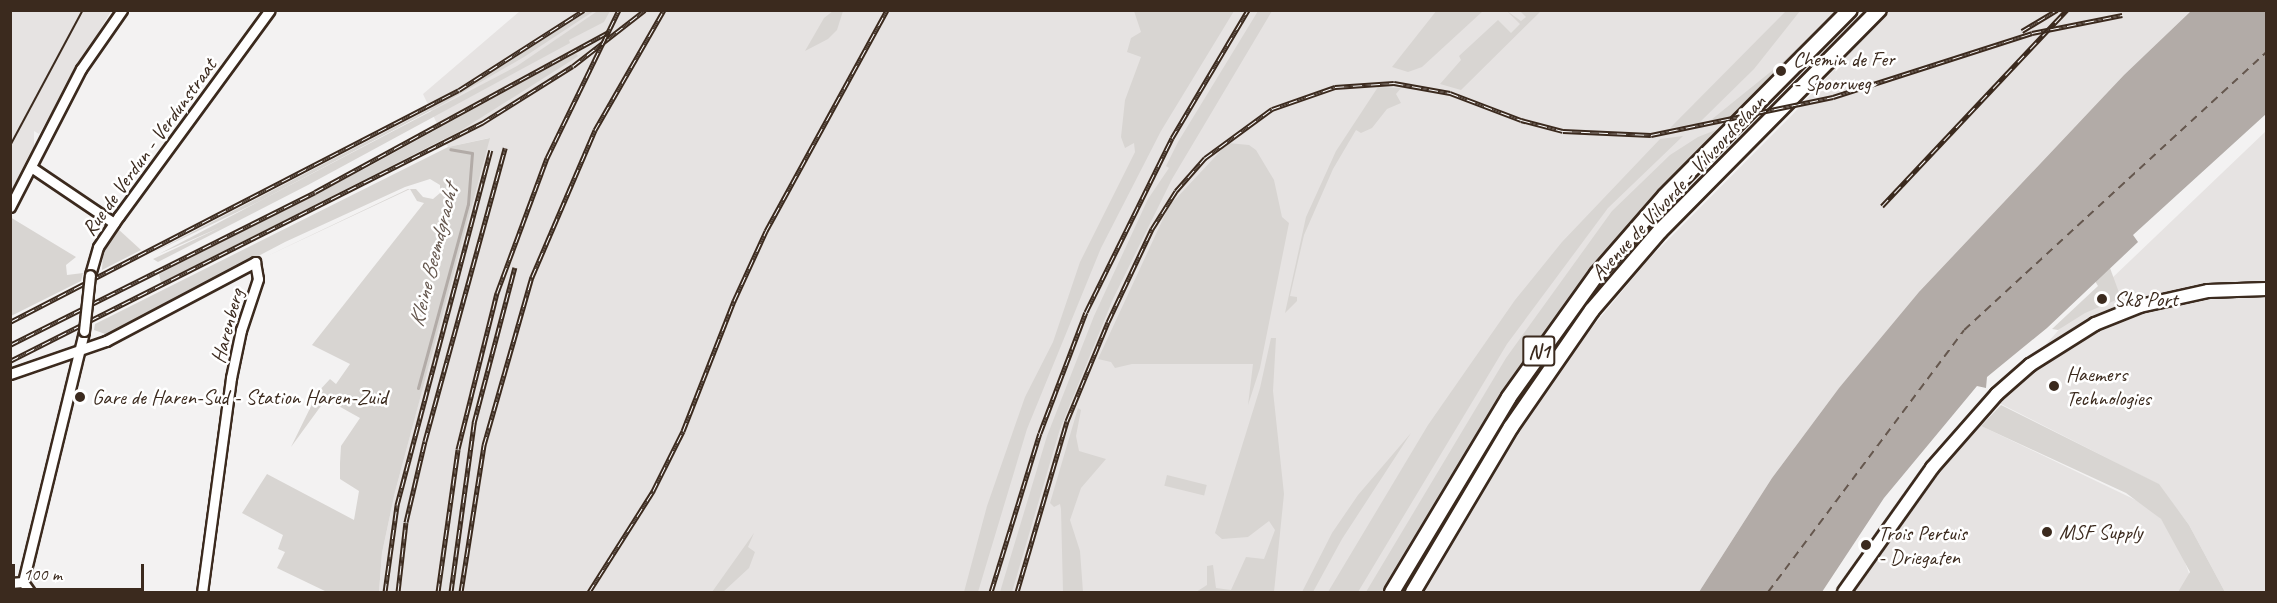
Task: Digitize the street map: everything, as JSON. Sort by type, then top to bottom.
[{"type":"main road","name":"Avenue de Vilvorde - Vilvoordselaan","points":[[1392,592],[1504,403],[1596,274],[1665,196],[1850,10]]},
{"type":"main road","name":"Avenue de Vilvorde - Vilvoordselaan","points":[[1413,592],[1534,390],[1608,290],[1684,206],[1879,10]]},
{"type":"main road","points":[[1844,592],[1932,468],[1997,394],[2030,365],[2095,324],[2140,306],[2208,291],[2266,289]]},
{"type":"street","points":[[10,207],[81,69],[122,10]]},
{"type":"street","name":"Rue de Verdun - Verdunstraat","points":[[23,582],[81,349],[94,256],[114,223],[270,10]]},
{"type":"street","points":[[31,166],[114,223]]},
{"type":"street","name":"Harenberg","points":[[81,349],[106,341],[255,262],[258,279],[241,330],[231,378],[202,592]]},
{"type":"street","points":[[10,374],[81,349]]},
{"type":"street","points":[[10,583],[23,582],[30,592]]},
{"type":"shaded area","points":[[11,10],[111,11],[39,134],[34,131],[34,149],[11,196]]},
{"type":"shaded area","points":[[590,10],[594,11],[524,57],[441,105],[260,201],[150,254],[441,103]]},
{"type":"shaded area","points":[[599,10],[610,11],[604,22],[569,40],[570,43],[308,185],[158,262],[153,259],[221,227],[159,254],[517,66]]},
{"type":"shaded area","points":[[1437,10],[1483,11],[1422,67],[1408,72],[1392,67]]},
{"type":"shaded area","points":[[520,11],[1844,11],[1596,267],[1564,307],[1496,404],[1384,592],[379,592],[382,553],[395,492],[489,138],[448,147],[423,94]]},
{"type":"shaded area","points":[[833,11],[843,11],[837,30],[828,39],[805,51],[824,18]]},
{"type":"shaded area","points":[[1134,11],[1234,11],[1161,131],[1101,248],[1027,429],[978,592],[964,592],[987,506],[1025,397],[1053,342],[1080,262],[1135,152],[1134,143],[1125,148],[1121,137],[1125,100],[1141,57],[1127,52],[1131,38],[1141,32]]},
{"type":"shaded area","points":[[1258,11],[1272,11],[1172,179],[1113,299],[1060,429],[1012,592],[1000,592],[1047,436],[1094,316],[1148,199],[1169,168],[1166,166],[1178,142]]},
{"type":"shaded area","points":[[1507,11],[1521,21],[1526,17],[1520,11],[1541,11],[1461,90],[1440,84],[1461,60],[1459,56],[1498,20],[1511,33],[1520,24]]},
{"type":"shaded area","points":[[1786,11],[1800,11],[1754,69],[1699,123],[1670,128]]},
{"type":"shaded area","points":[[1836,11],[1844,11],[1743,110],[1734,117],[1711,120],[1784,61]]},
{"type":"shaded area","points":[[1888,11],[2191,11],[2124,75],[1839,388],[1772,478],[1699,592],[1420,592],[1476,494],[1556,371],[1648,260],[1793,114]]},
{"type":"shaded area","points":[[2191,11],[2266,11],[2266,114],[2133,235],[2138,242],[2047,328],[1987,377],[1986,388],[1977,386],[1884,498],[1822,592],[1699,592],[1772,478],[1839,388],[1919,292],[2124,75]]},
{"type":"shaded area","points":[[588,50],[460,131],[161,283],[159,274],[366,168],[576,53],[578,56]]},
{"type":"shaded area","points":[[1378,87],[1401,88],[1396,94],[1401,103],[1387,109],[1372,128],[1361,133],[1356,130],[1333,169],[1304,235],[1290,296],[1297,297],[1297,301],[1285,313],[1306,217],[1336,151]]},
{"type":"shaded area","points":[[1731,124],[1596,267],[1564,307],[1496,404],[1384,592],[1366,592],[1506,358],[1612,211],[1670,155],[1698,137]]},
{"type":"shaded area","points":[[2266,131],[2266,592],[2225,592],[2189,525],[2158,484],[1995,401],[2065,323]]},
{"type":"shaded area","points":[[1683,136],[1608,208],[1507,344],[1358,592],[1328,592],[1428,425],[1515,300],[1562,242],[1660,139]]},
{"type":"shaded area","points":[[490,138],[395,492],[382,553],[379,592],[327,592],[277,568],[285,552],[278,549],[283,535],[242,513],[267,474],[354,520],[359,491],[340,479],[341,446],[360,418],[326,399],[291,447],[318,392],[330,379],[336,384],[350,364],[312,345],[424,203],[417,201],[410,189],[416,189],[423,197],[433,199],[440,193],[440,185],[430,179],[405,187],[285,242],[108,335],[94,330],[95,324],[448,147]]},
{"type":"shaded area","points":[[1228,143],[1249,145],[1256,150],[1274,180],[1282,217],[1289,223],[1260,368],[1248,405],[1253,364],[1132,364],[1115,368],[1111,362],[1098,359],[1169,206]]},
{"type":"shaded area","points":[[408,189],[410,189],[263,258]]},
{"type":"shaded area","points":[[10,217],[76,257],[66,265],[67,275],[83,273],[81,281],[11,316]]},
{"type":"shaded area","points":[[118,229],[141,250],[102,270],[103,253]]},
{"type":"shaded area","name":"Sk8 Port","points":[[2110,268],[2121,298],[2085,313],[2058,330],[2052,329],[2098,286],[2095,281]]},
{"type":"shaded area","points":[[1271,338],[1276,338],[1273,391],[1284,494],[1274,592],[1196,592],[1207,585],[1207,566],[1213,565],[1216,588],[1231,590],[1246,557],[1264,559],[1275,530],[1269,521],[1248,537],[1222,539],[1215,533],[1260,388]]},
{"type":"shaded area","points":[[1529,378],[1533,385],[1409,592],[1396,592],[1479,452]]},
{"type":"shaded area","points":[[2001,405],[2159,484],[2189,525],[2225,592],[2178,592],[2190,572],[2161,519],[2126,493],[1981,426]]},
{"type":"shaded area","points":[[1078,408],[1081,410],[1076,436],[1079,451],[1106,459],[1081,488],[1070,520],[1080,551],[1083,592],[1063,592],[1061,509],[1060,504],[1054,507],[1050,503]]},
{"type":"shaded area","points":[[1975,423],[2144,504],[2161,519],[2179,546],[2190,576],[2178,592],[1854,592],[1900,517]]},
{"type":"shaded area","points":[[1411,433],[1342,539],[1313,592],[1302,592],[1332,533],[1358,495]]},
{"type":"shaded area","points":[[1167,475],[1207,485],[1204,496],[1164,486]]},
{"type":"shaded area","points":[[754,533],[748,547],[755,552],[749,568],[723,592],[712,592]]},
{"type":"waterway","name":"Kleine Beemdgracht","points":[[418,388],[468,204],[472,153],[450,149]]},
{"type":"ferry route","points":[[1768,592],[1964,330],[2266,52]]},
{"type":"tram line","points":[[10,146],[83,10]]},
{"type":"railway","points":[[10,322],[459,90],[584,10]]},
{"type":"railway","points":[[438,592],[458,449],[497,293],[547,158],[619,10]]},
{"type":"railway","points":[[10,361],[482,123],[573,66],[645,10]]},
{"type":"railway","points":[[461,592],[484,445],[532,277],[595,130],[664,10]]},
{"type":"railway","points":[[589,592],[653,491],[683,431],[734,301],[766,231],[887,10]]},
{"type":"railway","points":[[991,592],[1040,433],[1086,312],[1172,138],[1248,10]]},
{"type":"railway","points":[[2022,31],[2057,10]]},
{"type":"railway","points":[[1882,206],[2067,10]]},
{"type":"railway","points":[[1017,592],[1067,421],[1108,322],[1152,229],[1176,191],[1205,158],[1272,109],[1335,87],[1394,83],[1450,93],[1521,120],[1563,131],[1651,135],[1833,97],[2032,33],[2122,15]]},
{"type":"railway","points":[[10,345],[315,192],[609,32]]},
{"type":"railway","points":[[398,592],[406,522],[425,441],[505,148]]},
{"type":"railway","points":[[385,592],[397,505],[491,150]]},
{"type":"railway","points":[[451,592],[474,423],[515,267]]},
{"type":"place","name":"Chemin de Fer - Spoorweg","points":[[1781,71]]},
{"type":"place","name":"Sk8 Port","points":[[2102,299]]},
{"type":"place","name":"Haemers Technologies","points":[[2054,386]]},
{"type":"place","name":"Gare de Haren-Sud - Station Haren-Zuid","points":[[80,397]]},
{"type":"place","name":"MSF Supply","points":[[2047,532]]},
{"type":"place","name":"Trois Pertuis - Driegaten","points":[[1866,545]]}]
